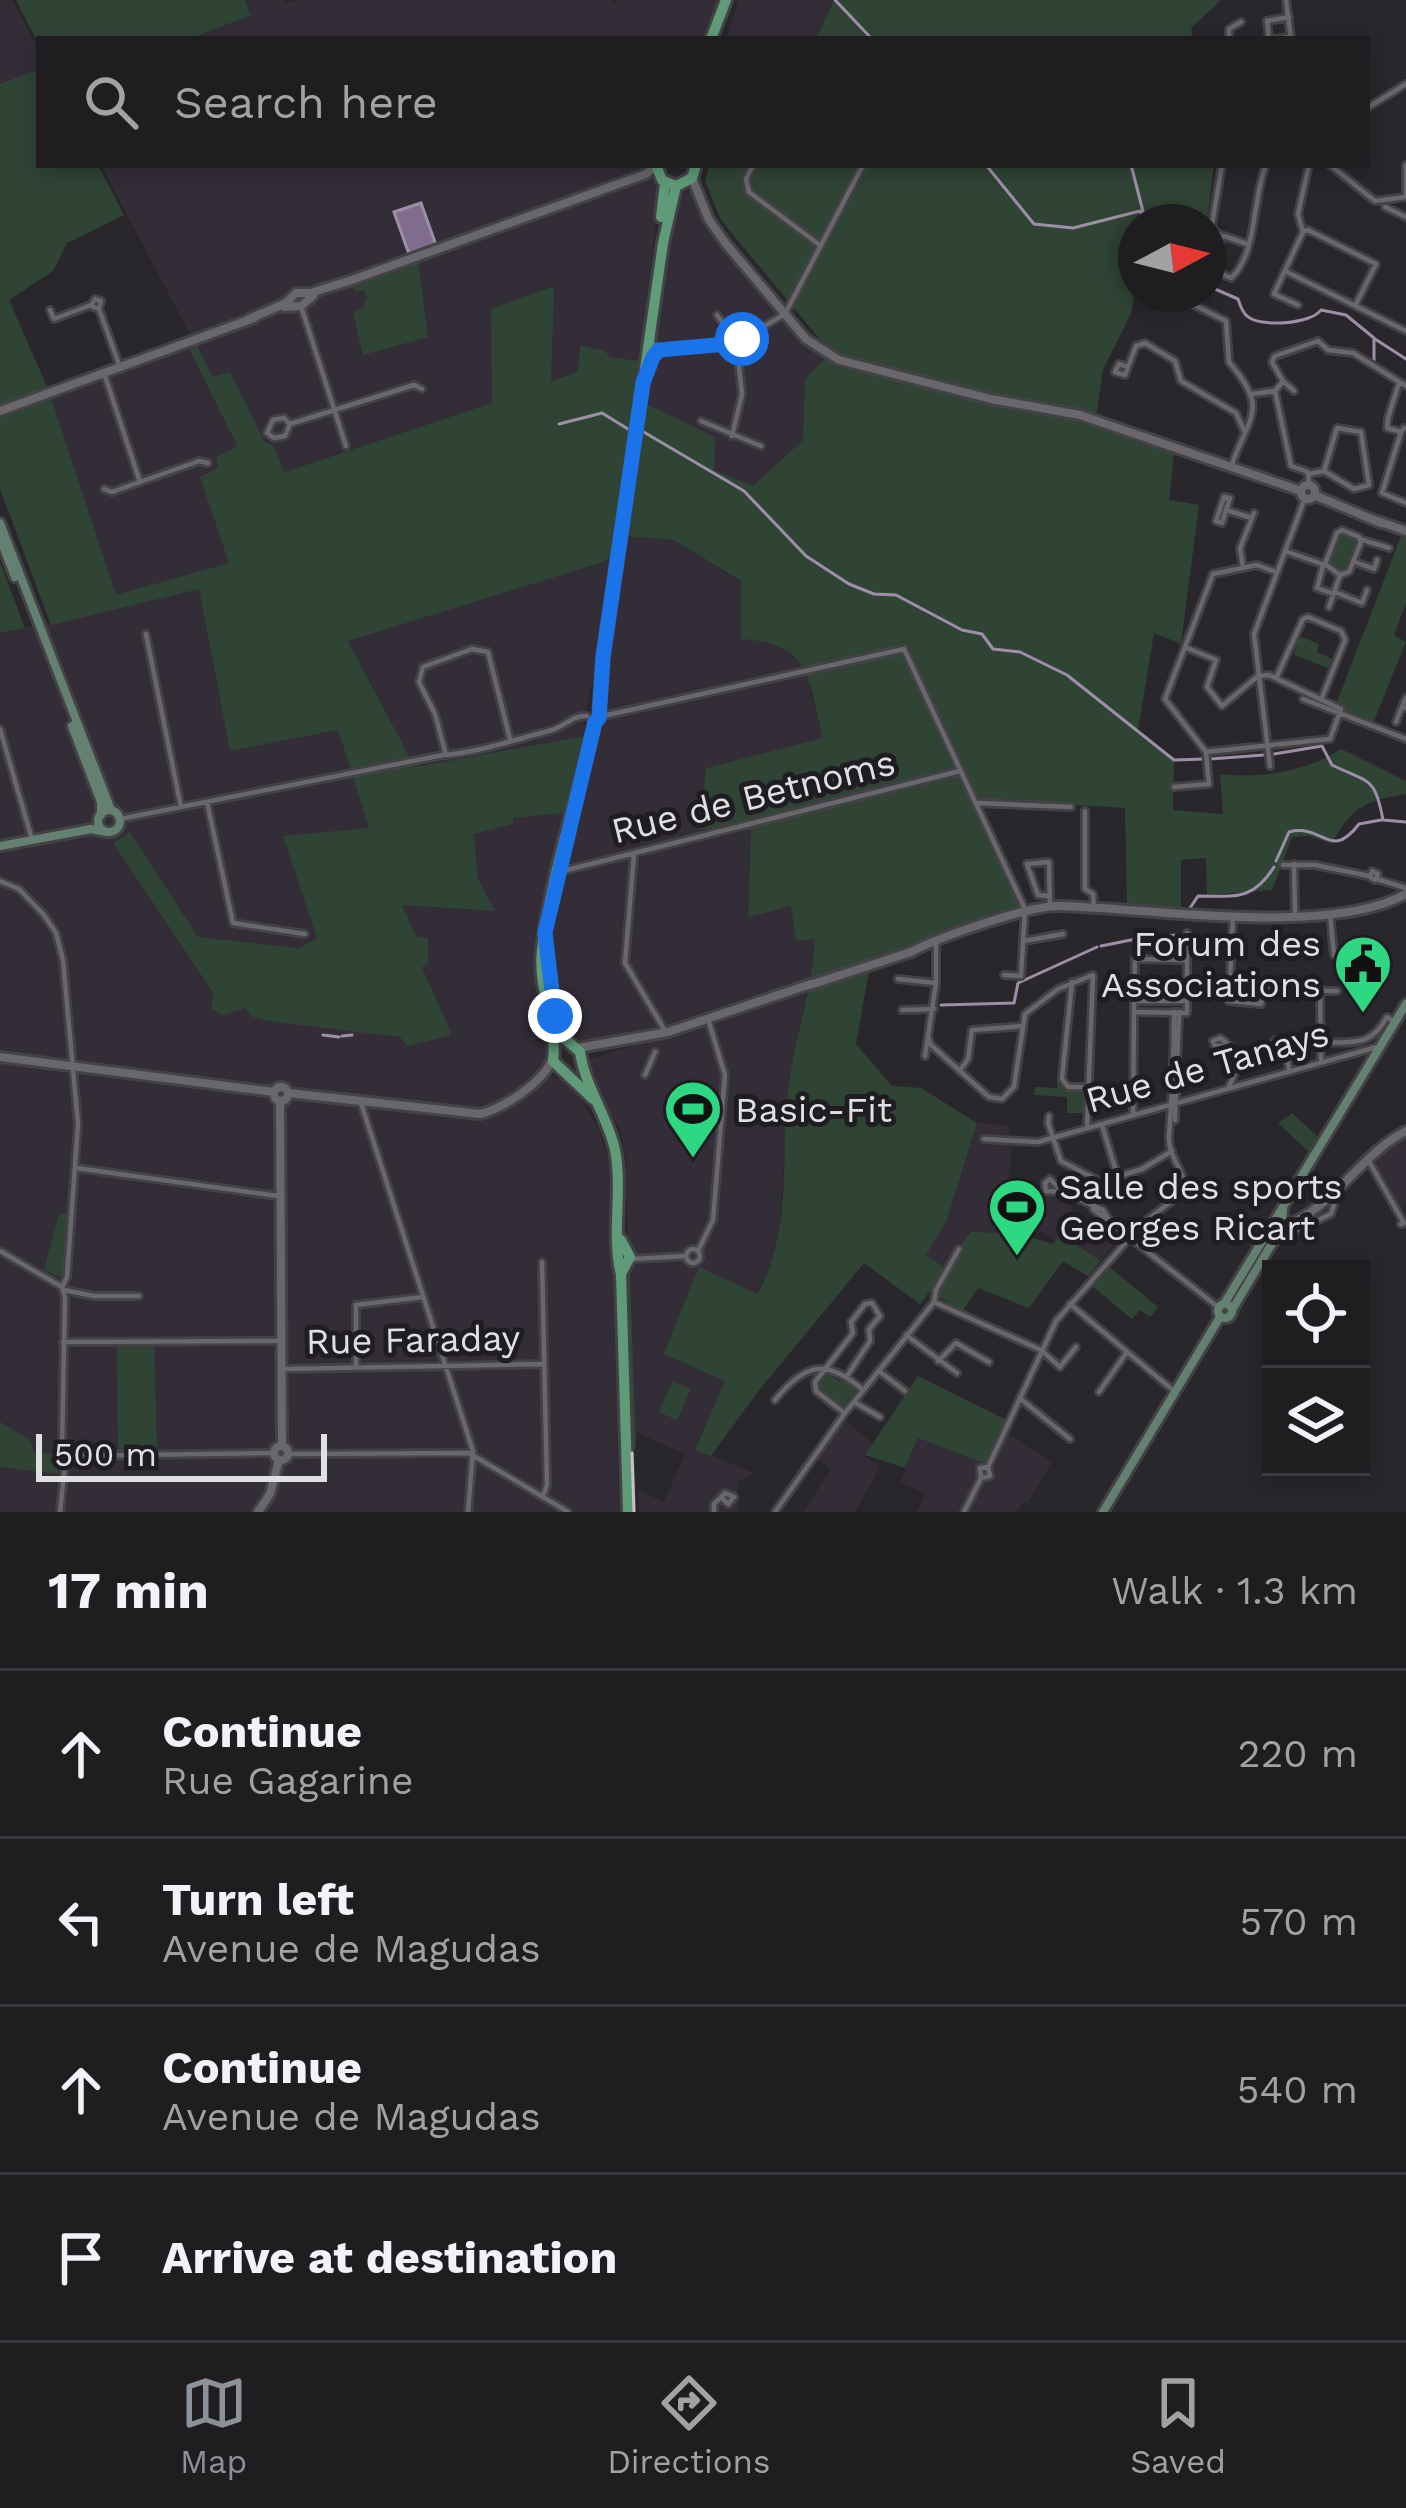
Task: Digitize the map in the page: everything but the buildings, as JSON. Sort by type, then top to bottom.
[{"type":"main road","points":[[710,36],[724,0]]},
{"type":"main road","points":[[645,369],[670,175]]},
{"type":"main road","points":[[593,1099],[564,1072],[554,1054],[541,965],[584,775],[670,175]]},
{"type":"main road","points":[[0,523],[118,817]]},
{"type":"main road","points":[[0,538],[101,802],[100,827],[106,832]]},
{"type":"main road","points":[[0,844],[90,824],[100,816],[118,817]]},
{"type":"main road","points":[[106,832],[118,817]]},
{"type":"main road","points":[[0,844],[91,829],[106,832]]},
{"type":"main road","points":[[545,933],[552,1005],[579,1054],[614,1146],[625,1260],[624,1510]]},
{"type":"main road","points":[[1103,1512],[1170,1388],[1280,1222],[1406,1004]]},
{"type":"main road","points":[[554,1054],[579,1054]]},
{"type":"main road","points":[[564,1072],[579,1054]]},
{"type":"street","points":[[1286,0],[1291,36]]},
{"type":"street","points":[[1271,36],[1267,21],[1289,17]]},
{"type":"street","points":[[1228,36],[1229,29],[1241,22]]},
{"type":"street","points":[[1370,106],[1406,84]]},
{"type":"street","points":[[1334,168],[1375,201],[1406,195],[1406,165]]},
{"type":"street","points":[[752,168],[746,179],[748,192],[820,246]]},
{"type":"street","points":[[732,436],[743,382],[736,349],[742,339],[785,314],[861,168]]},
{"type":"street","points":[[1215,204],[1221,168]]},
{"type":"street","points":[[1226,276],[1237,274],[1265,168]]},
{"type":"street","points":[[1298,305],[1274,294],[1303,232],[1298,214],[1308,168]]},
{"type":"street","points":[[0,411],[331,288],[670,175],[699,192],[714,228],[814,345],[847,363],[1088,419],[1230,469],[1307,488],[1360,515],[1406,531]]},
{"type":"street","points":[[1385,207],[1406,218]]},
{"type":"street","points":[[1303,232],[1308,230],[1376,264],[1355,306]]},
{"type":"street","points":[[1226,237],[1247,244]]},
{"type":"street","points":[[1285,271],[1406,332]]},
{"type":"street","points":[[299,300],[346,446]]},
{"type":"street","points":[[50,310],[53,320],[91,305],[99,309],[120,367]]},
{"type":"street","points":[[1208,312],[1226,321],[1229,362],[1252,394],[1255,416],[1230,469]]},
{"type":"street","points":[[717,315],[731,334],[742,339]]},
{"type":"street","points":[[727,344],[731,334]]},
{"type":"street","points":[[650,340],[661,350]]},
{"type":"street","points":[[1294,391],[1272,362],[1275,356],[1313,341],[1328,350],[1353,353],[1402,385],[1388,428],[1404,430],[1383,491]]},
{"type":"street","points":[[643,383],[653,357],[661,350],[727,344],[736,349]]},
{"type":"street","points":[[1128,367],[1136,346],[1145,344],[1175,361],[1181,381],[1236,413],[1246,431]]},
{"type":"street","points":[[104,373],[140,482]]},
{"type":"street","points":[[1252,394],[1274,391],[1283,381]]},
{"type":"street","points":[[290,424],[414,385],[422,389]]},
{"type":"street","points":[[1274,391],[1291,466],[1307,488]]},
{"type":"street","points":[[701,421],[761,446]]},
{"type":"street","points":[[1270,766],[1254,634],[1307,488],[1324,472],[1337,428],[1363,436],[1369,484]]},
{"type":"street","points":[[1393,458],[1406,462]]},
{"type":"street","points":[[104,490],[112,492],[199,460],[208,463]]},
{"type":"street","points":[[1324,472],[1348,488],[1369,484],[1406,503]]},
{"type":"street","points":[[1226,510],[1253,516],[1240,548],[1243,567]]},
{"type":"street","points":[[1367,590],[1362,603],[1334,598],[1317,588],[1340,530],[1389,548]]},
{"type":"street","points":[[1284,551],[1340,575],[1349,572],[1360,539]]},
{"type":"street","points":[[1353,561],[1374,569],[1377,560]]},
{"type":"street","points":[[1210,784],[1206,752],[1165,699],[1214,574],[1256,565],[1276,572]]},
{"type":"street","points":[[1334,598],[1340,575]]},
{"type":"street","points":[[1275,677],[1303,619],[1353,636]]},
{"type":"street","points":[[146,634],[181,808]]},
{"type":"street","points":[[1321,700],[1344,634]]},
{"type":"street","points":[[1184,646],[1216,660],[1208,687],[1222,706],[1258,676],[1275,677],[1341,709],[1330,739],[1206,752]]},
{"type":"street","points":[[445,754],[419,674],[426,664],[472,649],[485,650],[492,657],[510,739]]},
{"type":"street","points":[[118,817],[494,747],[556,729],[576,716],[904,649],[1025,914],[1021,976],[1004,975]]},
{"type":"street","points":[[1396,722],[1406,698]]},
{"type":"street","points":[[1303,699],[1406,739]]},
{"type":"street","points":[[0,729],[31,836]]},
{"type":"street","name":"Rue de Betnoms","points":[[559,872],[961,771]]},
{"type":"street","points":[[1174,787],[1219,783]]},
{"type":"street","points":[[207,802],[233,923],[305,934]]},
{"type":"street","points":[[978,803],[1070,807]]},
{"type":"street","points":[[1084,812],[1084,889],[1094,894],[1094,908]]},
{"type":"street","points":[[634,855],[625,963],[656,1011],[664,1033]]},
{"type":"street","points":[[1050,902],[1049,862],[1027,864],[1038,895],[1050,902],[1070,907]]},
{"type":"street","points":[[1294,864],[1295,916]]},
{"type":"street","points":[[1283,865],[1373,877],[1406,891]]},
{"type":"street","points":[[0,881],[27,896],[56,933],[74,1067],[76,1168],[63,1288],[62,1447],[66,1456],[60,1512]]},
{"type":"street","points":[[1025,914],[1070,907],[1233,916],[1330,914],[1384,905],[1406,891]]},
{"type":"street","points":[[579,1054],[708,1019],[1050,902]]},
{"type":"street","points":[[1330,914],[1334,955]]},
{"type":"street","points":[[1233,916],[1231,1003],[1261,1004],[1264,987],[1337,991]]},
{"type":"street","points":[[1134,1012],[1186,1012],[1187,933]]},
{"type":"street","points":[[1024,941],[1064,934]]},
{"type":"street","points":[[925,1056],[934,1009],[937,944]]},
{"type":"street","points":[[1133,1114],[1135,959],[1187,960]]},
{"type":"street","points":[[928,1037],[989,1097],[1008,1097],[1014,1088],[1025,1014],[1072,982],[1093,975],[1087,1128]]},
{"type":"street","points":[[898,979],[936,983]]},
{"type":"street","points":[[1072,982],[1062,1079],[1068,1087],[1089,1087]]},
{"type":"street","points":[[1320,991],[1321,1062]]},
{"type":"street","points":[[1134,1000],[1187,1001]]},
{"type":"street","points":[[902,1010],[934,1009]]},
{"type":"street","points":[[964,1512],[981,1478],[980,1468],[988,1467],[1041,1350],[1070,1304],[1131,1235],[1186,1188],[1172,1151],[1176,1012]]},
{"type":"street","points":[[1321,1042],[1370,1040],[1387,1017],[1395,1022]]},
{"type":"street","points":[[625,1260],[686,1256],[694,1263],[699,1258],[713,1217],[725,1075],[708,1019]]},
{"type":"street","points":[[960,1070],[968,1060],[972,1030],[1022,1026]]},
{"type":"street","points":[[1229,1086],[1239,1066],[1231,1046]]},
{"type":"street","name":"Rue de Tanays","points":[[984,1139],[1031,1143],[1377,1047]]},
{"type":"street","points":[[645,1075],[655,1052]]},
{"type":"street","points":[[264,1509],[281,1453],[280,1087],[288,1094],[480,1114],[498,1108],[546,1073],[554,1054]]},
{"type":"street","points":[[1285,1055],[1289,1071]]},
{"type":"street","points":[[0,1057],[277,1097]]},
{"type":"street","points":[[546,1073],[564,1072]]},
{"type":"street","points":[[362,1103],[473,1454],[468,1512]]},
{"type":"street","points":[[1049,1116],[1061,1161],[1101,1182],[1172,1151]]},
{"type":"street","points":[[1101,1124],[1123,1194]]},
{"type":"street","points":[[1280,1222],[1295,1222],[1330,1199],[1367,1158],[1406,1131]]},
{"type":"street","points":[[1367,1158],[1404,1222],[1400,1225]]},
{"type":"street","points":[[76,1168],[281,1196]]},
{"type":"street","points":[[1063,1192],[1108,1214],[1111,1223],[1224,1309]]},
{"type":"street","points":[[1280,1222],[1292,1232],[1330,1214],[1334,1204],[1330,1199]]},
{"type":"street","points":[[775,1512],[845,1413],[934,1302],[959,1249]]},
{"type":"street","points":[[0,1251],[63,1288],[94,1296],[139,1297]]},
{"type":"street","points":[[542,1262],[548,1485],[543,1496]]},
{"type":"street","points":[[356,1368],[356,1305],[413,1301],[423,1296]]},
{"type":"street","points":[[934,1302],[1041,1350],[1060,1367],[1076,1347]]},
{"type":"street","points":[[845,1413],[817,1390],[815,1382],[853,1333],[851,1322],[865,1304],[872,1303],[880,1316],[869,1328],[871,1341],[847,1376]]},
{"type":"street","points":[[1070,1304],[1170,1388]]},
{"type":"street","points":[[906,1335],[957,1373]]},
{"type":"street","points":[[62,1342],[282,1341]]},
{"type":"street","points":[[938,1360],[956,1343],[988,1362]]},
{"type":"street","points":[[1099,1392],[1127,1352]]},
{"type":"street","name":"Rue Faraday","points":[[282,1369],[544,1364]]},
{"type":"street","points":[[775,1400],[794,1377],[823,1369],[847,1376],[863,1390]]},
{"type":"street","points":[[879,1371],[905,1391]]},
{"type":"street","points":[[1022,1400],[1070,1439]]},
{"type":"street","points":[[854,1402],[880,1417]]},
{"type":"street","points":[[66,1456],[473,1454],[568,1512]]},
{"type":"street","points":[[714,1512],[715,1502],[722,1499]]},
{"type":"shaded area","points":[[0,0],[12,0],[36,44],[36,70],[0,84]]},
{"type":"shaded area","points":[[245,0],[612,0],[614,5],[619,0],[718,0],[705,36],[196,36],[250,16]]},
{"type":"shaded area","points":[[739,0],[834,0],[817,36],[727,36]]},
{"type":"shaded area","points":[[103,168],[647,168],[640,173],[642,179],[653,178],[660,185],[640,361],[610,357],[580,345],[578,372],[550,381],[553,286],[491,310],[493,403],[283,472],[274,446],[264,441],[230,373],[213,378]]},
{"type":"shaded area","points":[[693,190],[707,221],[824,359],[805,379],[803,440],[753,487],[714,470],[714,437],[646,405],[677,194]]},
{"type":"shaded area","points":[[421,203],[436,245],[409,254],[394,212]]},
{"type":"shaded area","points":[[189,349],[237,446],[217,456],[220,530],[230,564],[115,596],[51,398]]},
{"type":"shaded area","points":[[626,536],[674,540],[741,582],[774,641],[805,666],[823,739],[706,768],[701,829],[751,829],[748,916],[791,906],[815,938],[814,978],[666,1026],[588,1044],[569,1034],[560,1014],[552,940],[599,724],[606,718],[601,710]]},
{"type":"shaded area","points":[[614,555],[584,717],[585,736],[415,767],[348,640]]},
{"type":"shaded area","points":[[199,589],[230,751],[338,730],[370,829],[317,938],[299,948],[198,937],[130,833],[113,843],[213,994],[246,1007],[250,1016],[401,1037],[451,1034],[402,905],[493,911],[478,879],[474,834],[512,824],[512,818],[566,813],[539,918],[535,960],[550,1043],[545,1066],[552,1077],[571,1082],[600,1132],[611,1171],[619,1512],[0,1512],[0,633]]},
{"type":"shaded area","points":[[807,992],[789,1086],[778,1250],[757,1294],[665,1354],[725,1381],[695,1449],[754,1473],[737,1482],[738,1512],[639,1512],[638,1490],[664,1502],[685,1454],[636,1432],[630,1269],[636,1262],[628,1246],[625,1151],[621,1131],[588,1073],[590,1059]]},
{"type":"shaded area","points":[[977,1123],[1010,1126],[1009,1138],[1023,1143],[1012,1145],[1008,1188],[1021,1191],[1019,1208],[1024,1183],[1036,1185],[1073,1207],[1072,1218],[1080,1223],[1094,1231],[1102,1223],[1122,1235],[1101,1261],[1061,1235],[1056,1240],[1033,1227],[1030,1214],[1026,1236],[970,1231],[945,1271],[924,1255],[946,1222]]},
{"type":"shaded area","points":[[1406,1136],[1406,1204],[1400,1208],[1375,1157]]},
{"type":"shaded area","points":[[845,1420],[873,1444],[864,1456],[880,1467],[855,1512],[803,1512],[831,1469],[817,1459]]},
{"type":"shaded area","points":[[1002,1430],[1052,1462],[1028,1502],[1016,1512],[917,1512],[926,1494],[900,1482],[918,1438],[985,1463]]},
{"type":"green space","points":[[16,0],[245,0],[250,16],[196,36],[36,39]]},
{"type":"green space","points":[[834,0],[1221,0],[1191,28],[1192,36],[817,36]]},
{"type":"green space","points":[[36,70],[36,168],[100,168],[124,215],[67,243],[53,271],[9,300],[48,389],[0,404],[0,84]]},
{"type":"green space","points":[[708,168],[1214,168],[1209,204],[1118,204],[1118,312],[1131,312],[1103,370],[1095,425],[1174,454],[1169,500],[1199,505],[1181,644],[1154,633],[1138,730],[1174,758],[1173,810],[1223,814],[1220,774],[1283,772],[1341,749],[1406,781],[1406,794],[1361,808],[1332,844],[1309,836],[1292,837],[1272,890],[1207,895],[1206,858],[1181,860],[1181,909],[1127,904],[1125,808],[973,799],[1021,909],[871,960],[856,1044],[892,1086],[921,1088],[977,1123],[946,1222],[926,1255],[945,1268],[971,1231],[1026,1236],[1053,1244],[1060,1235],[1101,1261],[1088,1276],[1063,1261],[1029,1308],[978,1288],[962,1312],[930,1291],[920,1304],[864,1263],[711,1456],[695,1450],[725,1381],[664,1354],[699,1267],[757,1294],[769,1270],[781,1219],[789,1085],[815,939],[796,941],[791,906],[748,917],[751,830],[700,829],[706,768],[823,738],[809,682],[794,657],[782,648],[741,639],[741,581],[674,540],[626,536],[646,404],[715,437],[714,470],[753,486],[803,440],[805,379],[824,359],[836,366],[905,381],[906,374],[846,358],[823,343],[721,220],[705,181]]},
{"type":"green space","points":[[418,261],[428,337],[363,355],[353,312],[363,307],[367,297],[365,290],[354,291],[352,286]]},
{"type":"green space","points":[[554,286],[551,381],[578,372],[580,345],[605,351],[610,357],[640,361],[614,555],[348,641],[415,767],[585,736],[566,813],[513,818],[513,824],[474,834],[478,879],[495,911],[402,905],[416,936],[428,938],[428,964],[422,967],[452,1035],[407,1046],[400,1037],[269,1021],[250,1016],[246,1008],[223,1015],[212,1009],[213,993],[113,843],[130,832],[198,937],[299,948],[317,938],[283,836],[369,828],[338,730],[230,751],[199,589],[51,625],[0,489],[0,417],[51,398],[116,595],[229,563],[200,477],[218,468],[216,457],[237,446],[189,349],[197,346],[213,377],[230,372],[284,472],[492,403],[491,309]]},
{"type":"green space","points":[[1342,532],[1359,542],[1343,573],[1327,564]]},
{"type":"green space","points":[[1401,536],[1406,538],[1406,603],[1394,635],[1406,642],[1373,723],[1335,707]]},
{"type":"green space","points":[[0,562],[25,628],[0,633]]},
{"type":"green space","points":[[1299,636],[1319,644],[1317,652],[1332,659],[1328,668],[1294,655]]},
{"type":"green space","points":[[1057,1075],[1065,1088],[1086,1091],[1085,1113],[1067,1113],[1067,1097],[1034,1095],[1035,1087],[1057,1088]]},
{"type":"green space","points":[[1292,1113],[1319,1138],[1310,1153],[1278,1123]]},
{"type":"green space","points":[[59,1214],[69,1214],[63,1278],[44,1270]]},
{"type":"green space","points":[[636,1261],[630,1270],[636,1439],[635,1449],[630,1449],[625,1273]]},
{"type":"green space","points":[[1107,1265],[1158,1307],[1150,1317],[1140,1310],[1132,1319],[1091,1285]]},
{"type":"green space","points":[[117,1345],[154,1345],[157,1451],[118,1452]]},
{"type":"green space","points":[[829,1374],[858,1388],[842,1408],[817,1388]]},
{"type":"green space","points":[[918,1376],[1007,1420],[986,1464],[918,1438],[905,1468],[865,1455]]},
{"type":"green space","points":[[673,1381],[691,1389],[677,1420],[659,1412]]},
{"type":"green space","points":[[0,1422],[29,1439],[34,1452],[59,1454],[58,1474],[0,1467]]},
{"type":"waterway","points":[[835,0],[869,36]]},
{"type":"waterway","points":[[988,168],[1034,224],[1073,228],[1118,217]]},
{"type":"waterway","points":[[1132,168],[1141,204]]},
{"type":"waterway","points":[[1226,294],[1238,299],[1247,316],[1263,322],[1297,321],[1321,310],[1346,315],[1374,338],[1374,360]]},
{"type":"waterway","points":[[1375,339],[1406,359]]},
{"type":"waterway","points":[[559,424],[602,413],[628,429]]},
{"type":"waterway","points":[[642,431],[744,491],[806,556],[849,584],[874,594],[896,595],[962,630],[982,634],[993,649],[1020,652],[1067,675],[1174,760],[1205,759]]},
{"type":"waterway","points":[[1274,754],[1322,746],[1332,765],[1373,788],[1383,820],[1406,822]]},
{"type":"waterway","points":[[1210,759],[1264,755]]},
{"type":"waterway","points":[[1276,861],[1289,832],[1341,840],[1359,824],[1381,820]]},
{"type":"waterway","points":[[1188,911],[1198,896],[1250,891],[1274,867]]},
{"type":"waterway","points":[[1101,946],[1184,935]]},
{"type":"waterway","points":[[941,1005],[1014,1003],[1018,983],[1097,947]]},
{"type":"waterway","points":[[323,1035],[339,1037]]},
{"type":"waterway","points":[[342,1036],[352,1035]]},
{"type":"tram line","points":[[632,1453],[634,1512]]},
{"type":"place","name":"Forum des Associations","points":[[1363,1015]]},
{"type":"place","name":"Basic-Fit","points":[[693,1160]]},
{"type":"place","name":"Salle des sports Georges Ricart","points":[[1017,1258]]},
{"type":"route","points":[[555,1016],[545,933],[599,718],[603,657],[643,383],[659,350],[727,344],[734,349],[742,339]]}]
